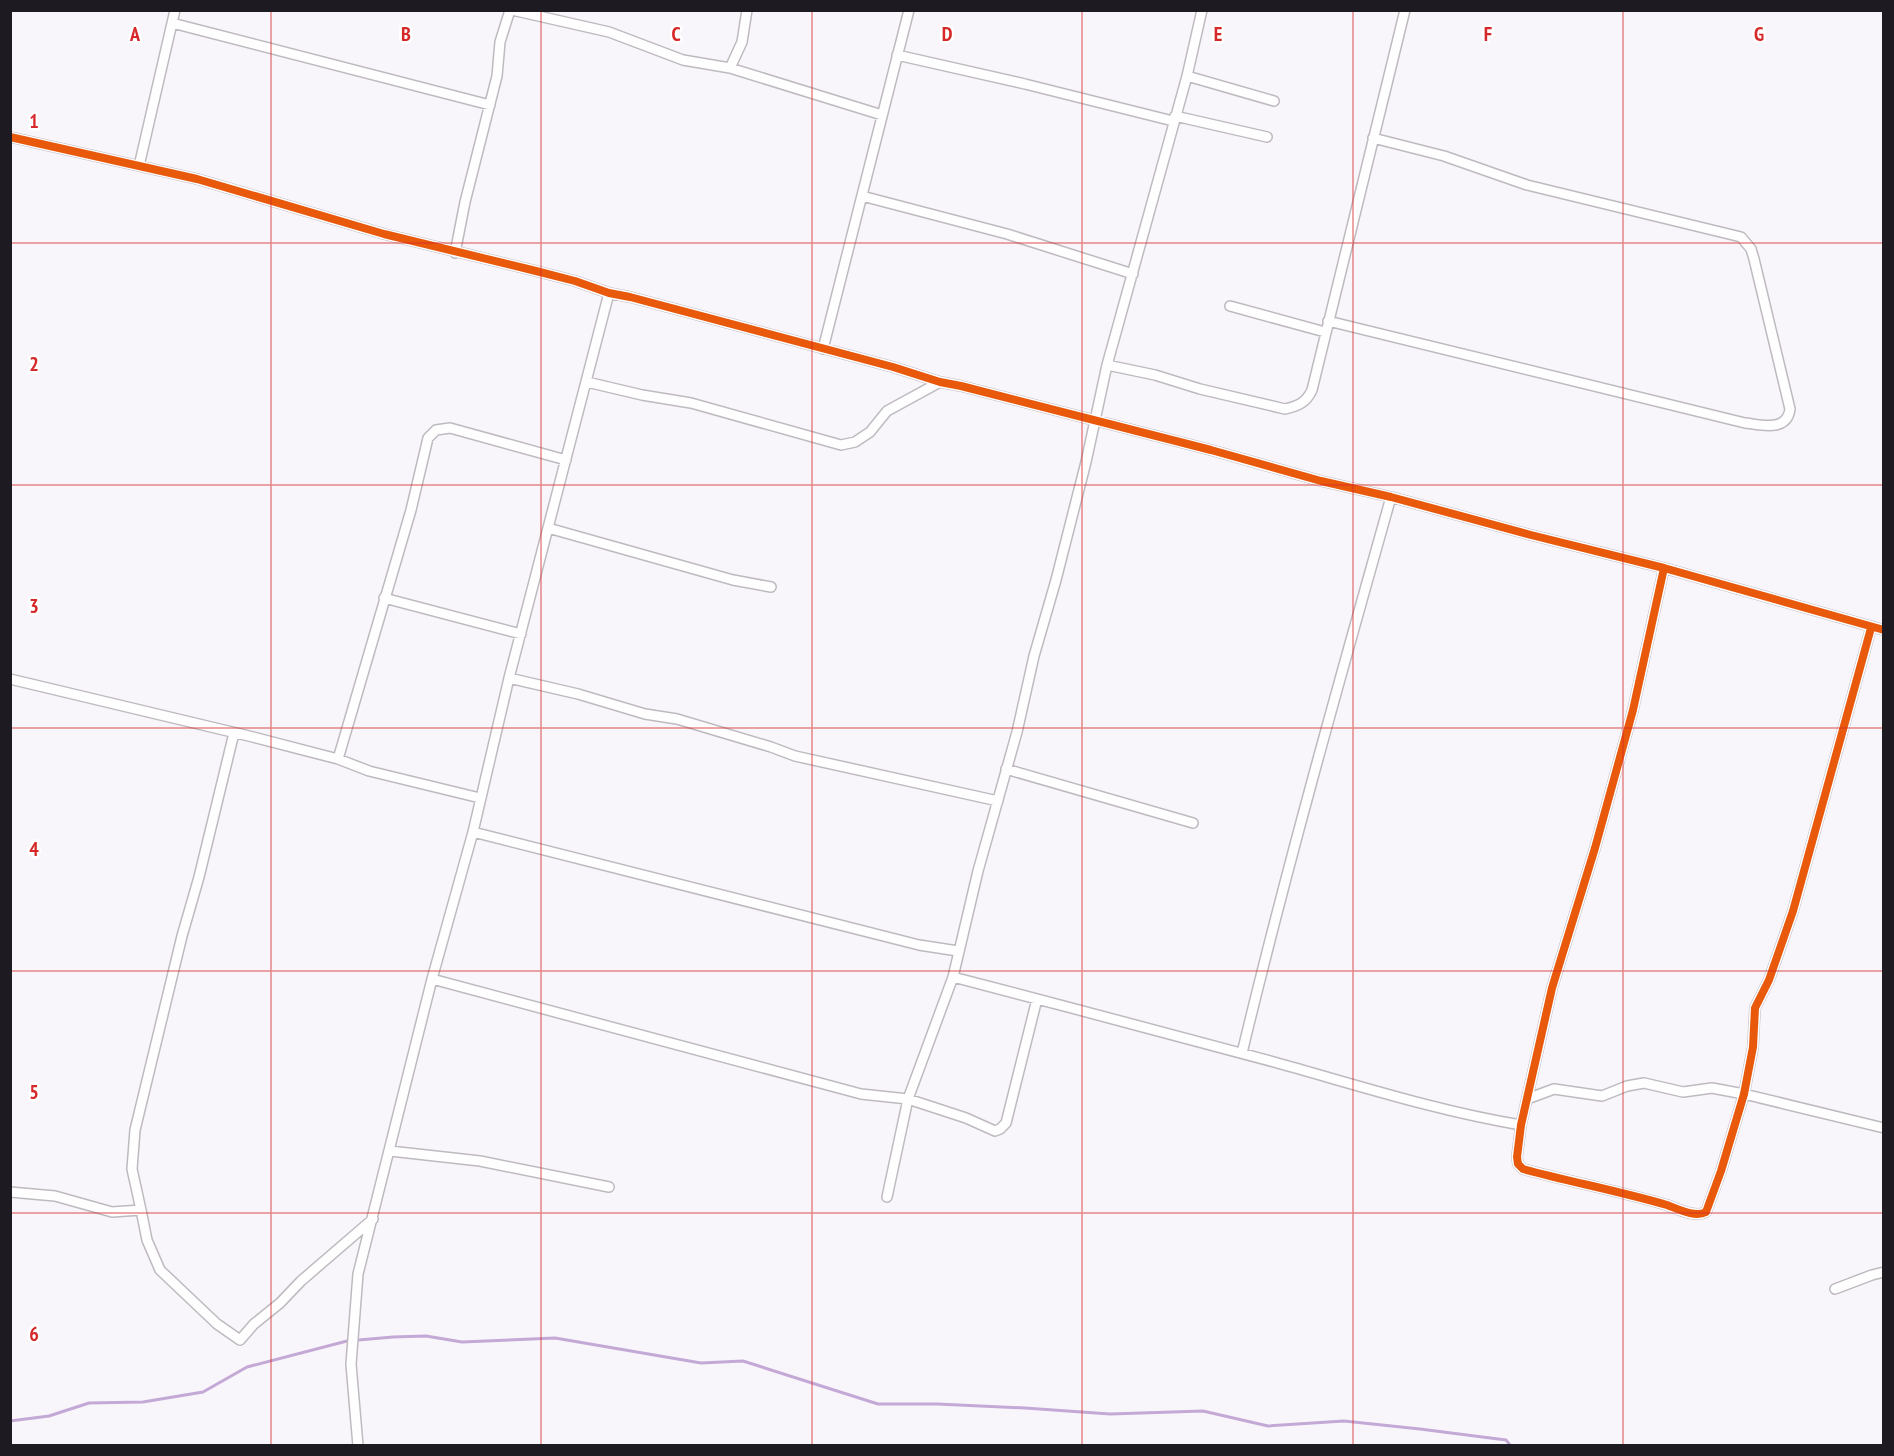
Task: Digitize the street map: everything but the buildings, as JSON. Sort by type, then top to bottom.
[{"type":"street","points":[[139,166],[176,10]]},
{"type":"street","points":[[455,253],[465,202],[497,76],[500,42],[511,10],[609,32],[683,60],[730,68],[882,115]]},
{"type":"street","points":[[730,68],[742,42],[747,10]]},
{"type":"street","points":[[823,349],[909,10]]},
{"type":"street","points":[[887,1197],[908,1099],[953,977],[978,871],[1056,580],[1107,365],[1187,76],[1202,10]]},
{"type":"street","points":[[1107,365],[1155,375],[1200,389],[1285,409],[1298,406],[1308,399],[1405,10]]},
{"type":"street","points":[[172,23],[490,105]]},
{"type":"street","points":[[897,56],[1174,118],[1267,136]]},
{"type":"street","points":[[1187,76],[1274,101]]},
{"type":"street","points":[[10,137],[197,179],[455,253],[574,281],[609,293],[940,382],[1664,568],[1884,630]]},
{"type":"street","points":[[1328,321],[1745,423],[1772,426],[1785,421],[1789,416],[1790,408],[1754,259],[1751,249],[1741,237],[1527,185],[1444,156],[1373,138]]},
{"type":"street","points":[[862,196],[1016,236],[1133,274]]},
{"type":"street","points":[[357,1446],[351,1364],[358,1274],[432,979],[473,832],[509,678],[609,293]]},
{"type":"street","points":[[1230,306],[1325,332]]},
{"type":"street","points":[[587,382],[642,395],[691,402],[841,445],[855,442],[870,432],[887,411],[940,382]]},
{"type":"street","points":[[338,759],[411,510],[428,438],[436,429],[450,428],[566,460]]},
{"type":"street","points":[[1242,1053],[1293,850],[1391,497]]},
{"type":"street","points":[[548,528],[733,580],[771,586]]},
{"type":"street","points":[[1664,568],[1632,710],[1595,848],[1552,988],[1521,1125],[1517,1157],[1518,1164],[1523,1169],[1631,1194],[1690,1213],[1703,1214],[1706,1212],[1743,1094],[1753,1047],[1755,1008],[1773,970],[1793,911],[1871,628]]},
{"type":"street","points":[[384,598],[521,634]]},
{"type":"street","points":[[509,678],[578,694],[645,714],[677,719],[795,756],[998,801]]},
{"type":"street","points":[[10,679],[338,759],[369,771],[480,798]]},
{"type":"street","points":[[234,733],[138,1119],[132,1169],[147,1240],[160,1270],[217,1324],[240,1340],[301,1281],[373,1219]]},
{"type":"street","points":[[1006,769],[1193,823]]},
{"type":"street","points":[[473,832],[919,945],[958,951]]},
{"type":"street","points":[[953,977],[1242,1053],[1419,1104],[1521,1125]]},
{"type":"street","points":[[432,979],[861,1094],[908,1099],[966,1118],[994,1131],[1006,1123],[1037,999]]},
{"type":"street","points":[[1527,1099],[1554,1089],[1602,1096],[1627,1086],[1644,1083],[1683,1092],[1712,1088],[1884,1128]]},
{"type":"street","points":[[390,1151],[480,1161],[609,1187]]},
{"type":"street","points":[[10,1192],[56,1196],[112,1212],[141,1210]]},
{"type":"street","points":[[1835,1289],[1884,1272]]},
{"type":"waterway","points":[[10,1421],[49,1416],[89,1403],[143,1402],[203,1392],[247,1367],[347,1341],[426,1336],[462,1342],[555,1338],[701,1363],[743,1361],[878,1404],[937,1404],[1110,1414],[1203,1411],[1268,1426],[1344,1421],[1506,1440],[1511,1446]]},
{"type":"cycle path","points":[[10,137],[197,179],[384,234],[575,281],[609,293],[893,367],[940,382],[1664,568],[1884,630]]},
{"type":"cycle path","points":[[1664,568],[1633,710],[1595,848],[1552,988],[1521,1125],[1517,1157],[1518,1164],[1523,1169],[1649,1200],[1686,1212],[1697,1214],[1706,1212],[1744,1094],[1753,1047],[1755,1008],[1769,980],[1793,911],[1871,628]]}]
